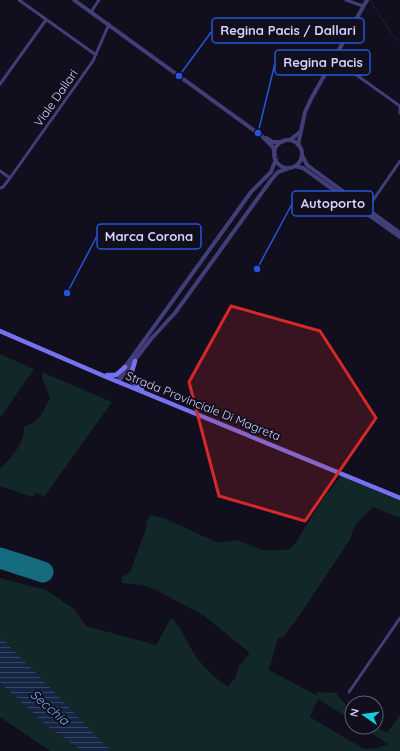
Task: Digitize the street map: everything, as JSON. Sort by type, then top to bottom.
[{"type":"main road","name":"Strada Provinciale Di Magreta","points":[[0,331],[118,382],[400,498]]},
{"type":"main road","points":[[136,361],[132,371],[132,381],[138,387],[159,399]]},
{"type":"main road","points":[[85,368],[89,367],[112,376],[125,367]]},
{"type":"street","points":[[19,0],[96,54]]},
{"type":"street","points":[[74,0],[262,136],[271,144],[275,157],[281,166],[289,168]]},
{"type":"street","points":[[91,12],[99,0]]},
{"type":"street","points":[[346,0],[363,6]]},
{"type":"street","points":[[367,0],[311,99],[300,131],[298,145],[307,165],[400,233]]},
{"type":"street","points":[[0,84],[46,20]]},
{"type":"street","name":"Viale Dallari","points":[[0,188],[4,187],[93,61],[109,24]]},
{"type":"street","points":[[334,59],[400,106],[400,113]]},
{"type":"street","points":[[262,136],[274,142],[282,142],[290,140],[300,131]]},
{"type":"street","points":[[290,140],[298,145]]},
{"type":"street","points":[[118,382],[125,367],[251,192],[271,172],[276,147],[282,142]]},
{"type":"street","points":[[118,382],[136,361],[151,339],[176,313],[271,180],[278,172],[295,166],[300,161],[302,155]]},
{"type":"street","points":[[367,209],[400,160]]},
{"type":"street","points":[[295,166],[303,168],[400,237]]},
{"type":"street","points":[[0,172],[10,178]]},
{"type":"street","points":[[166,310],[170,314],[176,313]]},
{"type":"street","points":[[349,692],[400,618]]},
{"type":"highlighted area","points":[[231,306],[320,331],[376,418],[305,521],[219,496],[189,382]]},
{"type":"green space","points":[[0,354],[34,369],[0,418]]},
{"type":"green space","points":[[42,372],[112,402],[44,497],[37,493],[32,497],[0,486],[0,469],[20,445],[24,433],[24,427],[38,419],[50,398],[42,378]]},
{"type":"green space","points":[[341,476],[400,501],[400,518],[373,507],[359,521],[352,533],[351,538],[297,619],[284,636],[278,638],[269,670],[316,695],[318,692],[336,693],[344,703],[344,715],[318,699],[310,717],[364,749],[377,748],[388,744],[374,735],[384,735],[384,731],[387,733],[400,715],[400,751],[111,751],[0,637],[0,578],[46,590],[74,609],[86,626],[156,645],[171,618],[181,630],[200,662],[228,687],[235,678],[239,666],[250,653],[203,615],[158,591],[142,585],[122,583],[122,577],[130,572],[147,526],[146,523],[151,515],[166,519],[218,543],[238,540],[262,550],[290,549],[324,497]]},
{"type":"green space","points":[[0,683],[47,726],[82,751],[50,751],[0,717]]},
{"type":"water","name":"Secchia","points":[[0,637],[111,751],[82,751],[47,726],[0,683]]},
{"type":"waterway","points":[[370,0],[393,36],[400,41]]},
{"type":"runway","points":[[0,558],[43,572]]},
{"type":"place","name":"Regina Pacis / Dallari","points":[[179,76]]},
{"type":"place","name":"Regina Pacis","points":[[258,133]]},
{"type":"place","name":"Autoporto","points":[[257,269]]},
{"type":"place","name":"Marca Corona","points":[[67,293]]}]
